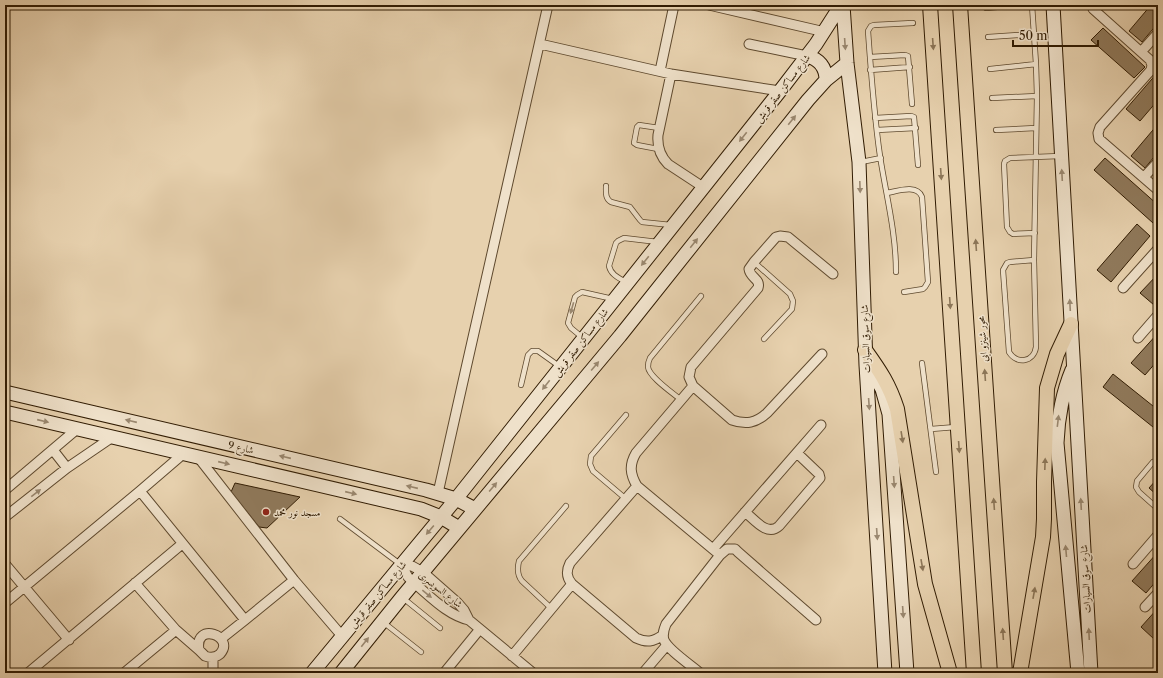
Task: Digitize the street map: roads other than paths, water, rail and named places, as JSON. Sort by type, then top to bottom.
[{"type":"main road","points":[[930,5],[974,673]]},
{"type":"main road","name":"محور شينزو ابى","points":[[960,5],[1005,673]]},
{"type":"main road","points":[[1020,673],[1041,552],[1043,531],[1046,388],[1057,354],[1071,324]]},
{"type":"main road","points":[[865,350],[887,382],[897,409],[925,584],[950,673]]},
{"type":"street","points":[[438,493],[548,5]]},
{"type":"street","points":[[660,71],[674,5]]},
{"type":"street","points":[[709,5],[824,32]]},
{"type":"street","name":"شارع مساكن صقر قريش","points":[[312,673],[456,499],[704,187],[807,56],[842,5]]},
{"type":"street","name":"شارع سوق السيارات","points":[[842,5],[847,63],[859,162],[865,350],[885,673]]},
{"type":"street","name":"شارع سوق السيارات","points":[[1053,5],[1091,673]]},
{"type":"street","points":[[1093,8],[1151,62],[1151,70],[1100,128],[1098,136],[1101,141],[1158,190]]},
{"type":"street","points":[[1141,52],[1155,44],[1158,33]]},
{"type":"street","points":[[540,44],[671,74],[780,91]]},
{"type":"street","points":[[749,44],[812,58],[822,65],[826,75],[826,80]]},
{"type":"street","name":"شارع مساكن صقر قريش","points":[[341,673],[382,621],[620,336],[808,100],[826,80],[847,63]]},
{"type":"street","points":[[671,74],[659,128],[657,142],[658,149],[668,164],[704,187]]},
{"type":"street","points":[[1144,177],[1158,162]]},
{"type":"street","points":[[822,354],[767,413],[754,422],[739,423],[732,420],[693,386],[689,377],[690,367],[758,288],[758,281],[749,272],[750,267],[776,237],[788,237],[833,274]]},
{"type":"street","points":[[1123,288],[1158,249]]},
{"type":"street","points":[[1138,338],[1158,315]]},
{"type":"street","points":[[866,365],[882,389],[889,414],[907,673]]},
{"type":"street","points":[[1074,365],[1063,396],[1057,427],[1057,443],[1078,673]]},
{"type":"street","points":[[693,386],[636,453],[630,470],[632,478],[637,486],[717,552]]},
{"type":"street","name":"شارع 9","points":[[5,392],[438,493],[456,499],[475,509]]},
{"type":"street","name":"شارع 9","points":[[5,412],[111,438],[421,509],[441,517],[459,528]]},
{"type":"street","points":[[695,671],[667,645],[663,635],[666,624],[745,512],[821,425]]},
{"type":"street","points":[[150,446],[156,427]]},
{"type":"street","points":[[5,490],[77,430]]},
{"type":"street","points":[[5,517],[67,468],[111,438]]},
{"type":"street","points":[[53,450],[67,468]]},
{"type":"street","points":[[745,512],[767,529],[773,530],[779,526],[820,478],[819,474],[797,453]]},
{"type":"street","points":[[5,603],[183,454]]},
{"type":"street","points":[[198,457],[294,580],[342,636]]},
{"type":"street","points":[[637,486],[570,563],[567,568],[568,580],[636,638],[650,642],[663,635]]},
{"type":"street","points":[[140,491],[245,620]]},
{"type":"street","points":[[1133,564],[1158,535]]},
{"type":"street","points":[[28,673],[182,544]]},
{"type":"street","points":[[717,552],[726,549],[735,550],[816,620]]},
{"type":"street","points":[[5,564],[69,640]]},
{"type":"street","name":"شارع السويسرى","points":[[402,565],[412,566],[423,572],[457,602],[464,610],[469,620]]},
{"type":"street","name":"شارع السويسرى","points":[[402,565],[408,577],[414,583],[450,612],[458,617],[469,620],[533,673]]},
{"type":"street","points":[[221,639],[294,580]]},
{"type":"street","points":[[135,583],[176,630],[205,656],[213,658],[217,656],[222,650],[223,646],[221,639],[212,633],[207,634],[200,640],[198,645],[199,650]]},
{"type":"street","points":[[512,656],[572,584]]},
{"type":"street","points":[[1145,607],[1158,593]]},
{"type":"street","points":[[444,673],[480,629]]},
{"type":"street","points":[[124,673],[176,630]]},
{"type":"street","points":[[643,673],[667,645]]},
{"type":"street","points":[[212,673],[213,658]]},
{"type":"lane","points":[[986,8],[1020,5]]},
{"type":"lane","points":[[1032,5],[1037,96],[1034,260],[1036,347],[1030,358],[1023,361],[1015,358],[1009,352],[1003,270],[1007,263],[1010,262],[1034,260]]},
{"type":"lane","points":[[896,272],[895,242],[876,130],[868,31],[871,26],[913,22]]},
{"type":"lane","points":[[988,37],[1034,34]]},
{"type":"lane","points":[[870,57],[907,55],[909,58],[910,67],[912,104]]},
{"type":"lane","points":[[990,69],[1036,64]]},
{"type":"lane","points":[[870,70],[910,67]]},
{"type":"lane","points":[[992,98],[1037,96]]},
{"type":"lane","points":[[875,118],[913,116],[915,119],[916,128],[918,165]]},
{"type":"lane","points":[[658,149],[636,145],[634,143],[637,127],[639,125],[659,128]]},
{"type":"lane","points":[[876,130],[916,128]]},
{"type":"lane","points":[[996,130],[1036,128]]},
{"type":"lane","points":[[1035,233],[1013,234],[1008,230],[1005,161],[1010,158],[1061,156]]},
{"type":"lane","points":[[859,162],[881,158]]},
{"type":"lane","points":[[606,186],[605,194],[608,200],[630,207],[640,220],[645,222],[673,225]]},
{"type":"lane","points":[[887,193],[915,189],[920,192],[922,197],[928,282],[923,289],[904,292]]},
{"type":"lane","points":[[628,282],[612,273],[609,269],[616,243],[624,238],[660,242]]},
{"type":"lane","points":[[754,262],[790,294],[794,301],[792,309],[764,339]]},
{"type":"lane","points":[[583,338],[571,328],[568,323],[575,297],[582,292],[614,299]]},
{"type":"lane","points":[[681,400],[652,375],[648,362],[701,296]]},
{"type":"lane","points":[[521,384],[528,355],[532,351],[538,351],[560,367]]},
{"type":"lane","points":[[922,363],[936,472]]},
{"type":"lane","points":[[626,415],[591,456],[590,464],[593,471],[626,499]]},
{"type":"lane","points":[[931,429],[958,427]]},
{"type":"lane","points":[[1153,462],[1137,481],[1136,487],[1139,492],[1158,509]]},
{"type":"lane","points":[[552,609],[522,581],[519,577],[518,566],[519,561],[566,506]]},
{"type":"lane","points":[[340,519],[402,565]]},
{"type":"lane","points":[[402,597],[440,628]]},
{"type":"lane","points":[[382,621],[421,652]]},
{"type":"place","name":"مسجد نور محمد","points":[[266,512]]}]
